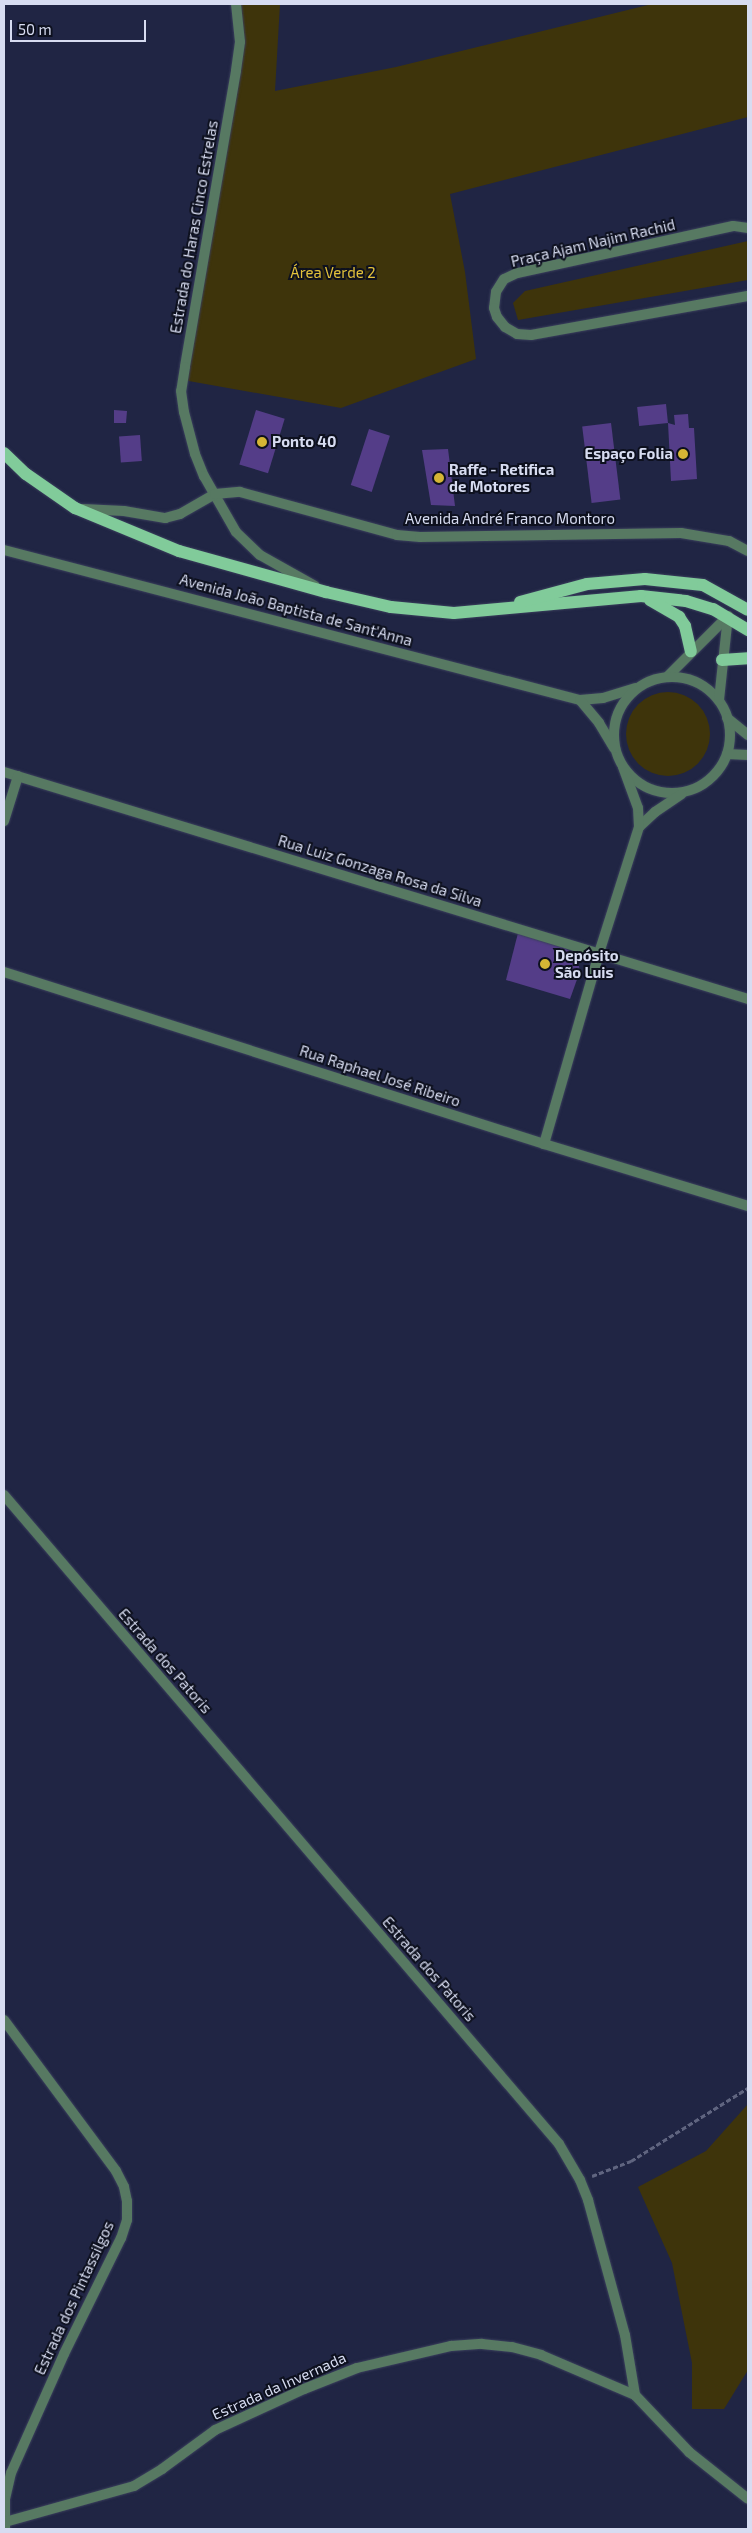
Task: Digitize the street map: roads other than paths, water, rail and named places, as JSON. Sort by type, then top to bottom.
[{"type":"main road","points":[[4,453],[26,474],[75,508],[178,551],[326,592],[392,607],[423,612],[454,613],[641,596],[686,601],[713,608],[748,626]]},
{"type":"main road","points":[[486,611],[587,584],[645,579],[703,585],[748,610]]},
{"type":"main road","points":[[703,585],[728,616],[748,630]]},
{"type":"main road","points":[[641,596],[679,617],[685,626],[691,651]]},
{"type":"main road","points":[[722,660],[748,658]]},
{"type":"street","name":"Estrada do Haras Cinco Estrelas","points":[[214,494],[195,454],[184,412],[181,391],[236,71],[240,42],[236,4]]},
{"type":"street","name":"Praça Ajam Najim Rachid","points":[[748,228],[733,226],[517,273],[504,279],[496,292],[494,308],[497,317],[505,327],[517,334],[531,335],[748,296]]},
{"type":"street","name":"Avenida André Franco Montoro","points":[[75,508],[124,511],[165,518],[180,514],[214,494],[252,493],[397,535],[420,537],[681,532],[729,541],[748,551]]},
{"type":"street","points":[[214,494],[229,521],[247,544],[260,555],[326,592]]},
{"type":"street","name":"Avenida João Baptista de Sant'Anna","points":[[4,550],[580,700],[602,698],[635,688]]},
{"type":"street","points":[[668,676],[728,616]]},
{"type":"street","points":[[718,700],[728,616]]},
{"type":"street","points":[[616,751],[613,734],[616,716],[624,701],[635,688],[650,680],[668,676],[687,678],[705,686],[718,700],[728,718],[748,735]]},
{"type":"street","points":[[544,1144],[599,953],[639,827],[638,808],[616,751],[580,700]]},
{"type":"street","points":[[639,827],[655,812],[687,791],[704,783],[718,771],[727,754],[730,736],[728,718]]},
{"type":"street","points":[[727,754],[748,755]]},
{"type":"street","points":[[623,767],[635,780],[651,790],[669,793],[687,791]]},
{"type":"street","name":"Rua Luiz Gonzaga Rosa da Silva","points":[[4,772],[748,999]]},
{"type":"street","points":[[4,821],[18,776]]},
{"type":"street","name":"Rua Raphael José Ribeiro","points":[[4,972],[544,1144],[748,1206]]},
{"type":"street","name":"Estrada dos Patoris","points":[[4,1495],[560,2144],[580,2180],[588,2200],[624,2334],[635,2395]]},
{"type":"street","name":"Estrada dos Pintassilgos","points":[[4,2020],[116,2171],[124,2187],[127,2201],[127,2220],[121,2238],[64,2354],[11,2473],[5,2500],[5,2526]]},
{"type":"street","name":"Estrada da Invernada","points":[[5,2526],[134,2486],[162,2469],[214,2430],[304,2389],[357,2368],[451,2346],[482,2344],[512,2347],[541,2355],[635,2395]]},
{"type":"street","points":[[635,2395],[689,2452],[748,2499]]},
{"type":"place","name":"Ponto 40","points":[[262,442]]},
{"type":"place","name":"Espaço Folia","points":[[683,454]]},
{"type":"place","name":"Raffe - Retifica de Motores","points":[[439,478]]},
{"type":"place","name":"Depósito São Luis","points":[[545,964]]},
{"type":"park label","name":"Área Verde 2","points":[[333,273]]}]
